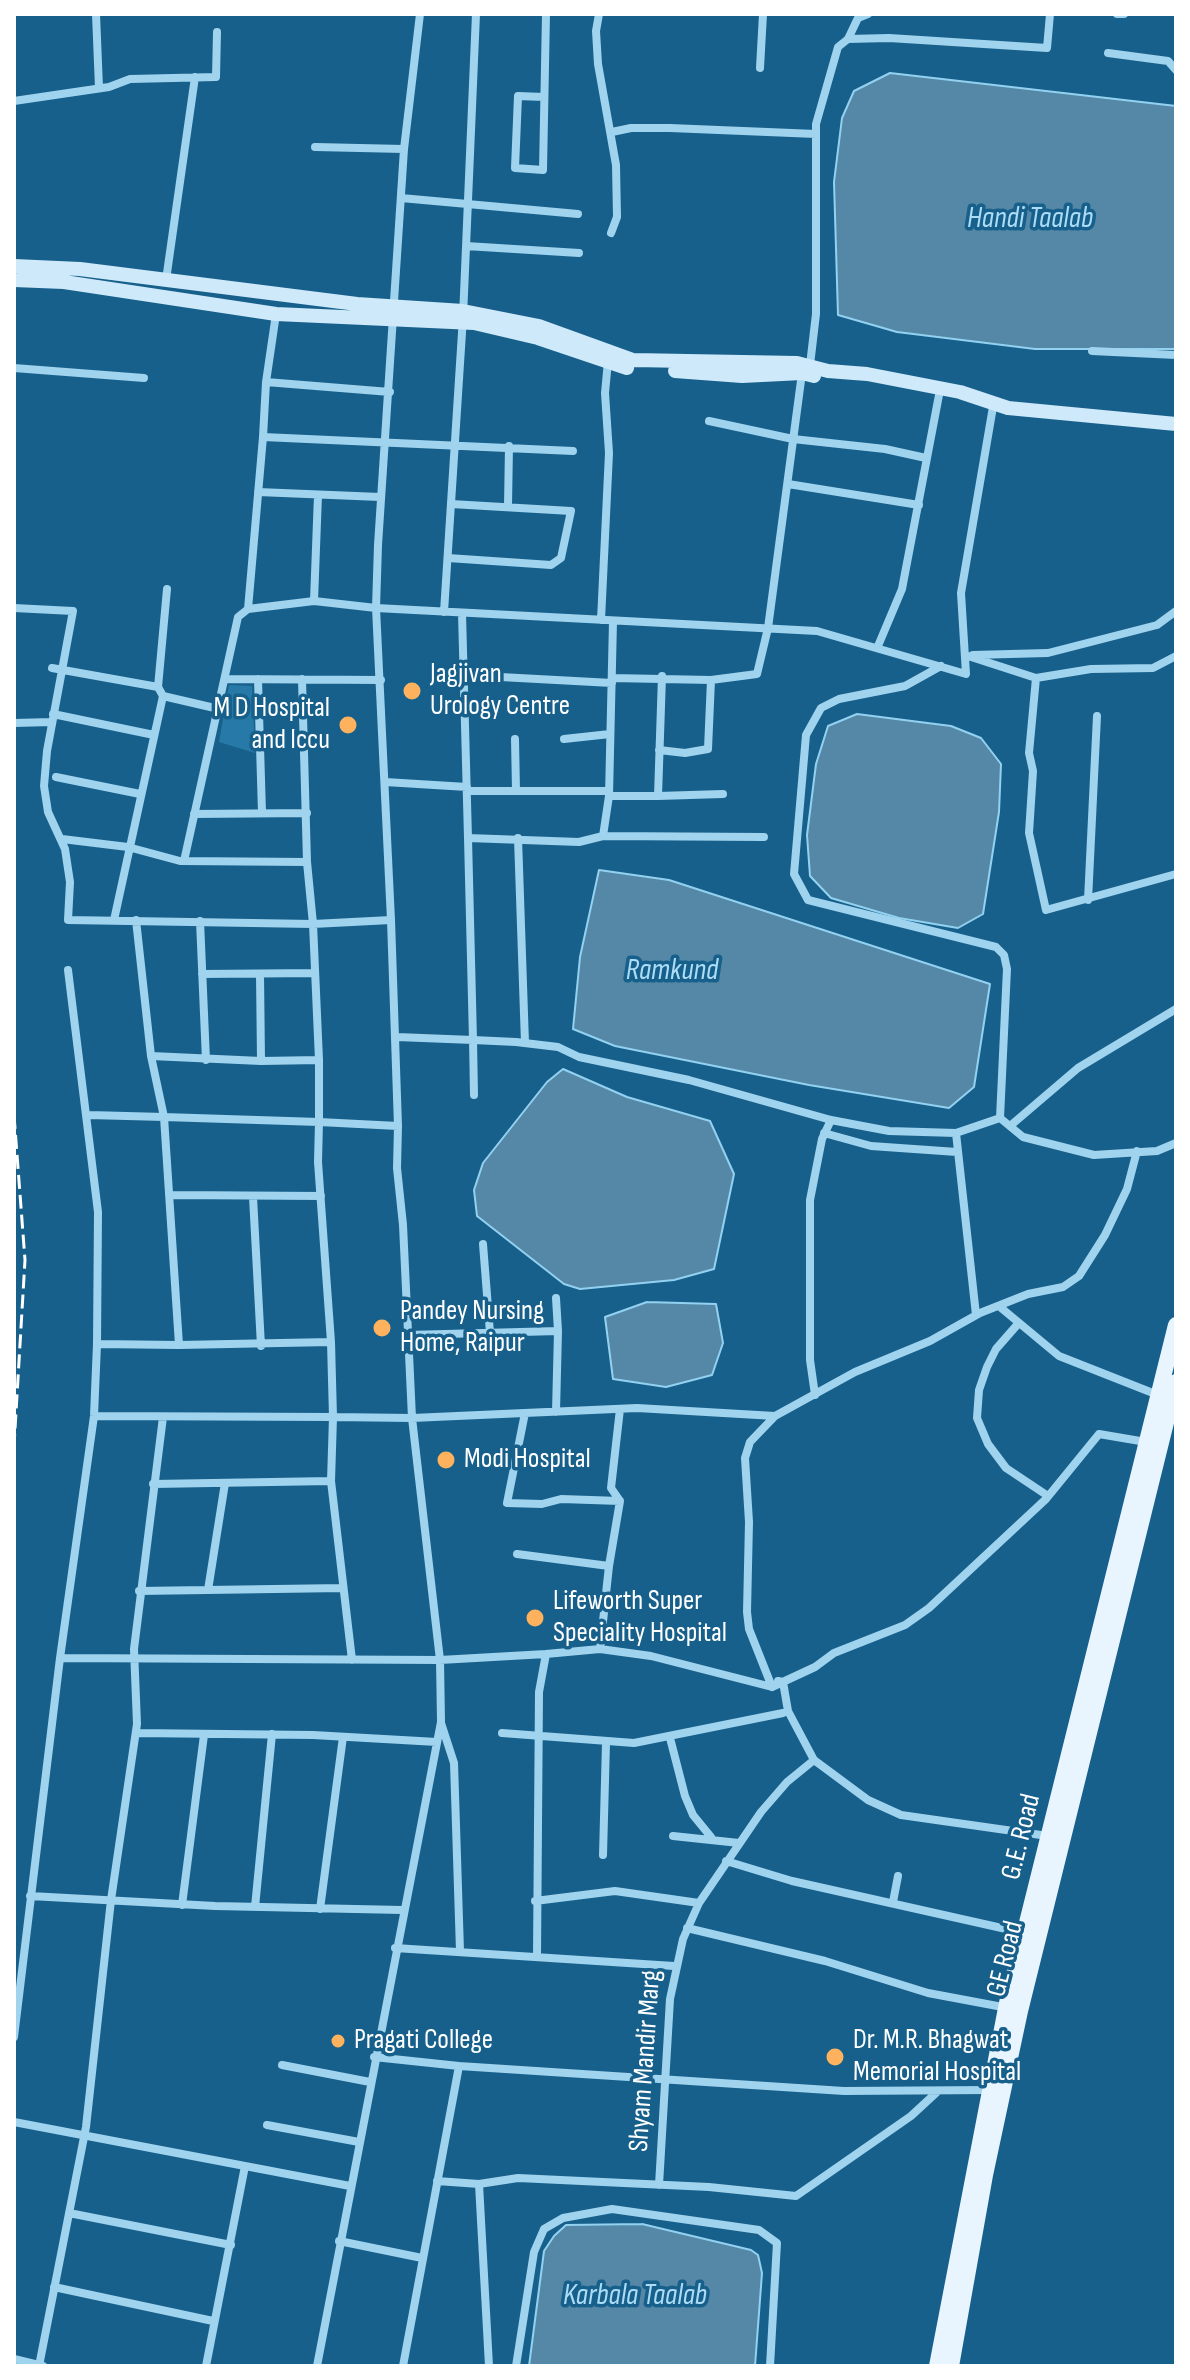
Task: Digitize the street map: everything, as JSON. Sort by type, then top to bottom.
[{"type":"main road","name":"G.E. Road","points":[[937,2366],[997,2090],[1025,1933],[1159,1395],[1173,1355],[1176,1325]]},
{"type":"main road","name":"GE Road","points":[[1013,2010],[1176,1382]]},
{"type":"main road","points":[[951,2366],[997,2090]]},
{"type":"street","points":[[96,14],[99,88]]},
{"type":"street","points":[[317,2366],[402,1910],[441,1722],[440,1660],[412,1418],[397,1168],[397,1037],[376,608],[380,497],[396,313],[404,149],[420,14]]},
{"type":"street","points":[[444,612],[463,316],[476,14]]},
{"type":"street","points":[[544,97],[518,96],[515,168],[543,170],[546,14]]},
{"type":"street","points":[[599,14],[596,31],[598,64],[612,132],[618,195],[611,233]]},
{"type":"street","points":[[760,68],[763,14]]},
{"type":"street","points":[[463,675],[612,680],[662,676],[711,680],[757,674],[768,628],[793,439],[816,314],[819,213],[816,134],[822,95],[833,70],[838,47],[848,39],[858,18],[868,14]]},
{"type":"street","points":[[848,39],[889,38],[1047,48],[1050,14]]},
{"type":"street","points":[[1117,14],[1124,14]]},
{"type":"street","points":[[14,101],[99,88],[130,79],[216,77],[217,32]]},
{"type":"street","points":[[1108,53],[1168,61],[1176,70]]},
{"type":"street","points":[[166,280],[195,77]]},
{"type":"street","points":[[612,132],[655,128],[816,134]]},
{"type":"street","points":[[315,147],[404,149]]},
{"type":"street","points":[[401,198],[469,201],[578,214]]},
{"type":"street","points":[[466,246],[579,253]]},
{"type":"street","points":[[14,266],[80,269],[396,313]]},
{"type":"street","points":[[14,280],[64,282],[276,314],[463,316],[609,358],[634,369],[742,376],[806,369],[1008,408],[1176,424]]},
{"type":"street","points":[[248,609],[266,382],[276,314]]},
{"type":"street","points":[[1092,351],[1176,355]]},
{"type":"street","points":[[601,620],[609,453],[609,358]]},
{"type":"street","points":[[14,368],[144,378]]},
{"type":"street","points":[[806,369],[994,405],[1010,416],[1105,423],[1176,434]]},
{"type":"street","points":[[266,382],[390,392]]},
{"type":"street","points":[[878,646],[902,589],[939,395]]},
{"type":"street","points":[[184,861],[238,617],[248,609],[314,601],[376,608],[817,631],[878,646],[966,674],[961,593],[994,405]]},
{"type":"street","points":[[709,421],[793,439],[885,449],[926,458]]},
{"type":"street","points":[[263,437],[573,451]]},
{"type":"street","points":[[508,506],[509,446]]},
{"type":"street","points":[[788,484],[919,505]]},
{"type":"street","points":[[258,492],[380,497]]},
{"type":"street","points":[[314,601],[318,495]]},
{"type":"street","points":[[448,558],[551,565],[561,558],[571,511],[451,504]]},
{"type":"street","points":[[114,920],[161,692],[167,589]]},
{"type":"street","points":[[14,608],[73,611],[44,786],[48,812],[62,839],[70,882],[68,920],[313,924],[391,920]]},
{"type":"street","points":[[965,655],[1048,653],[1157,625],[1176,611]]},
{"type":"street","points":[[462,613],[474,1095]]},
{"type":"street","points":[[603,836],[609,794],[613,621]]},
{"type":"street","points":[[965,655],[1036,678],[1091,669],[1153,668],[1176,656]]},
{"type":"street","points":[[941,666],[905,686],[839,699],[821,708],[806,735],[794,874],[808,900],[996,947],[1004,955],[1007,969],[1000,1118]]},
{"type":"street","points":[[52,668],[161,692],[219,709]]},
{"type":"street","points":[[658,796],[662,676]]},
{"type":"street","points":[[1036,678],[1029,753],[1033,771],[1029,833],[1046,910],[1176,874]]},
{"type":"street","points":[[225,679],[381,680]]},
{"type":"street","points":[[258,679],[262,813]]},
{"type":"street","points":[[302,679],[307,862],[319,1060],[321,1196],[331,1342],[331,1481],[352,1660]]},
{"type":"street","points":[[659,750],[685,753],[708,749],[711,680]]},
{"type":"street","points":[[1088,900],[1097,716]]},
{"type":"street","points":[[14,723],[53,718],[154,735]]},
{"type":"street","points":[[564,739],[610,734]]},
{"type":"street","points":[[515,739],[516,791]]},
{"type":"street","points":[[56,777],[140,794]]},
{"type":"street","points":[[385,782],[516,791],[658,796],[723,794]]},
{"type":"street","points":[[194,814],[307,813]]},
{"type":"street","points":[[468,838],[579,842],[603,836],[764,837]]},
{"type":"street","points":[[518,838],[525,1043]]},
{"type":"street","points":[[62,839],[128,847],[184,861],[307,862]]},
{"type":"street","points":[[136,920],[151,1056],[164,1117],[172,1195],[179,1345]]},
{"type":"street","points":[[200,921],[206,1060]]},
{"type":"street","points":[[14,2037],[30,1896],[48,1777],[60,1658],[94,1416],[98,1212],[89,1115],[68,970]]},
{"type":"street","points":[[202,974],[315,973]]},
{"type":"street","points":[[260,974],[261,1061]]},
{"type":"street","points":[[1010,1126],[1078,1068],[1176,1009]]},
{"type":"street","points":[[397,1037],[558,1047],[579,1057],[689,1080],[831,1120],[889,1131],[956,1133],[1000,1118]]},
{"type":"street","points":[[151,1056],[206,1060],[319,1060]]},
{"type":"street","points":[[89,1115],[398,1126]]},
{"type":"street","points":[[1000,1118],[1023,1137],[1077,1152],[1109,1156],[1157,1151],[1176,1143]]},
{"type":"street","points":[[815,1395],[810,1360],[809,1225],[824,1133],[831,1120]]},
{"type":"street","points":[[824,1133],[871,1146],[957,1152]]},
{"type":"street","points":[[956,1133],[976,1315]]},
{"type":"street","points":[[772,1687],[749,1629],[747,1612],[749,1522],[745,1458],[750,1442],[775,1416],[815,1395],[976,1315],[1028,1294],[1063,1287],[1079,1276],[1105,1235],[1127,1189],[1137,1151]]},
{"type":"street","points":[[172,1195],[321,1196]]},
{"type":"street","points":[[253,1197],[261,1346]]},
{"type":"street","points":[[483,1244],[490,1333]]},
{"type":"street","points":[[556,1298],[556,1412]]},
{"type":"street","points":[[1000,1307],[1017,1325],[1059,1356],[1159,1395]]},
{"type":"street","points":[[1017,1325],[996,1349],[987,1367],[979,1390],[977,1418],[988,1444],[1006,1468],[1048,1496]]},
{"type":"street","points":[[408,1335],[558,1331]]},
{"type":"street","points":[[97,1344],[261,1346],[331,1342]]},
{"type":"street","points":[[94,1416],[412,1418],[620,1409],[775,1416]]},
{"type":"street","points":[[600,1649],[620,1501],[611,1488],[620,1409]]},
{"type":"street","points":[[525,1413],[507,1503],[542,1504],[561,1499],[620,1501]]},
{"type":"street","points":[[14,2359],[41,2366],[84,2134],[111,1900],[136,1733],[134,1661],[139,1591],[163,1417]]},
{"type":"street","points":[[60,1658],[134,1661],[440,1660],[600,1649],[651,1656],[772,1687],[834,1653],[917,1616],[1048,1496],[1099,1434],[1147,1443]]},
{"type":"street","points":[[153,1484],[331,1481]]},
{"type":"street","points":[[208,1590],[225,1483]]},
{"type":"street","points":[[517,1554],[609,1566]]},
{"type":"street","points":[[139,1591],[342,1588]]},
{"type":"street","points":[[537,1956],[535,1901],[539,1692],[546,1654]]},
{"type":"street","points":[[768,1677],[783,1682]]},
{"type":"street","points":[[783,1682],[788,1711],[814,1760],[868,1800],[901,1815],[1049,1836]]},
{"type":"street","points":[[502,1733],[606,1743],[670,1738],[783,1713]]},
{"type":"street","points":[[441,1722],[454,1763],[460,1951]]},
{"type":"street","points":[[136,1733],[272,1734],[437,1742]]},
{"type":"street","points":[[255,1907],[272,1734]]},
{"type":"street","points":[[182,1905],[204,1735]]},
{"type":"street","points":[[320,1909],[343,1737]]},
{"type":"street","points":[[670,1738],[685,1796],[693,1815],[711,1837]]},
{"type":"street","points":[[603,1855],[606,1743]]},
{"type":"street","name":"Shyam Mandir Marg","points":[[659,2185],[674,1966],[687,1928],[699,1903],[739,1843],[787,1782],[814,1760]]},
{"type":"street","points":[[673,1836],[711,1837],[739,1843]]},
{"type":"street","points":[[726,1861],[792,1881],[1025,1933]]},
{"type":"street","points":[[893,1902],[898,1876]]},
{"type":"street","points":[[535,1901],[615,1891],[699,1903]]},
{"type":"street","points":[[30,1896],[182,1905],[402,1910]]},
{"type":"street","points":[[687,1928],[825,1961],[928,1993],[1013,2010]]},
{"type":"street","points":[[395,1948],[674,1966]]},
{"type":"street","points":[[374,2057],[459,2066],[844,2091],[997,2090]]},
{"type":"street","points":[[282,2065],[370,2082]]},
{"type":"street","points":[[403,2366],[459,2066]]},
{"type":"street","points":[[437,2181],[479,2184],[518,2178],[796,2196],[911,2116],[937,2092]]},
{"type":"street","points":[[14,2122],[350,2186]]},
{"type":"street","points":[[267,2125],[359,2142]]},
{"type":"street","points":[[206,2366],[245,2166]]},
{"type":"street","points":[[479,2184],[487,2271],[489,2366]]},
{"type":"street","points":[[516,2366],[532,2262],[544,2229],[563,2218],[612,2209],[759,2230],[777,2243],[770,2366]]},
{"type":"street","points":[[69,2213],[231,2245]]},
{"type":"street","points":[[339,2241],[422,2258]]},
{"type":"street","points":[[54,2287],[213,2321]]},
{"type":"shaded area","points":[[229,685],[252,686],[255,753],[219,742]]},
{"type":"water","name":"Handi Taalab","points":[[890,73],[1176,106],[1176,349],[1035,349],[897,332],[838,315],[834,182],[842,118],[854,91]]},
{"type":"water","points":[[857,714],[951,726],[981,738],[1001,764],[999,812],[983,914],[958,928],[899,918],[831,898],[810,876],[807,835],[816,764],[828,726]]},
{"type":"water","name":"Ramkund","points":[[599,870],[669,880],[990,984],[974,1087],[949,1108],[809,1085],[615,1046],[573,1029],[580,957]]},
{"type":"water","points":[[563,1069],[627,1097],[710,1121],[734,1174],[714,1269],[674,1280],[580,1289],[564,1284],[477,1216],[474,1190],[483,1163],[547,1082]]},
{"type":"water","points":[[647,1302],[716,1304],[723,1343],[712,1375],[666,1387],[613,1379],[605,1317]]},
{"type":"water","name":"Karbala Taalab","points":[[642,2224],[751,2250],[758,2255],[762,2273],[755,2366],[529,2366],[544,2251],[554,2236],[566,2225]]},
{"type":"railway","points":[[14,1115],[25,1260],[14,1446]]},
{"type":"place","name":"Jagjivan Urology Centre","points":[[412,691]]},
{"type":"place","name":"M D Hospital and Iccu","points":[[348,725]]},
{"type":"place","name":"Pandey Nursing Home, Raipur","points":[[382,1328]]},
{"type":"place","name":"Modi Hospital","points":[[446,1460]]},
{"type":"place","name":"Lifeworth Super Speciality Hospital","points":[[535,1618]]},
{"type":"place","name":"Pragati College","points":[[338,2041]]},
{"type":"place","name":"Dr. M.R. Bhagwat Memorial Hospital","points":[[835,2057]]}]
